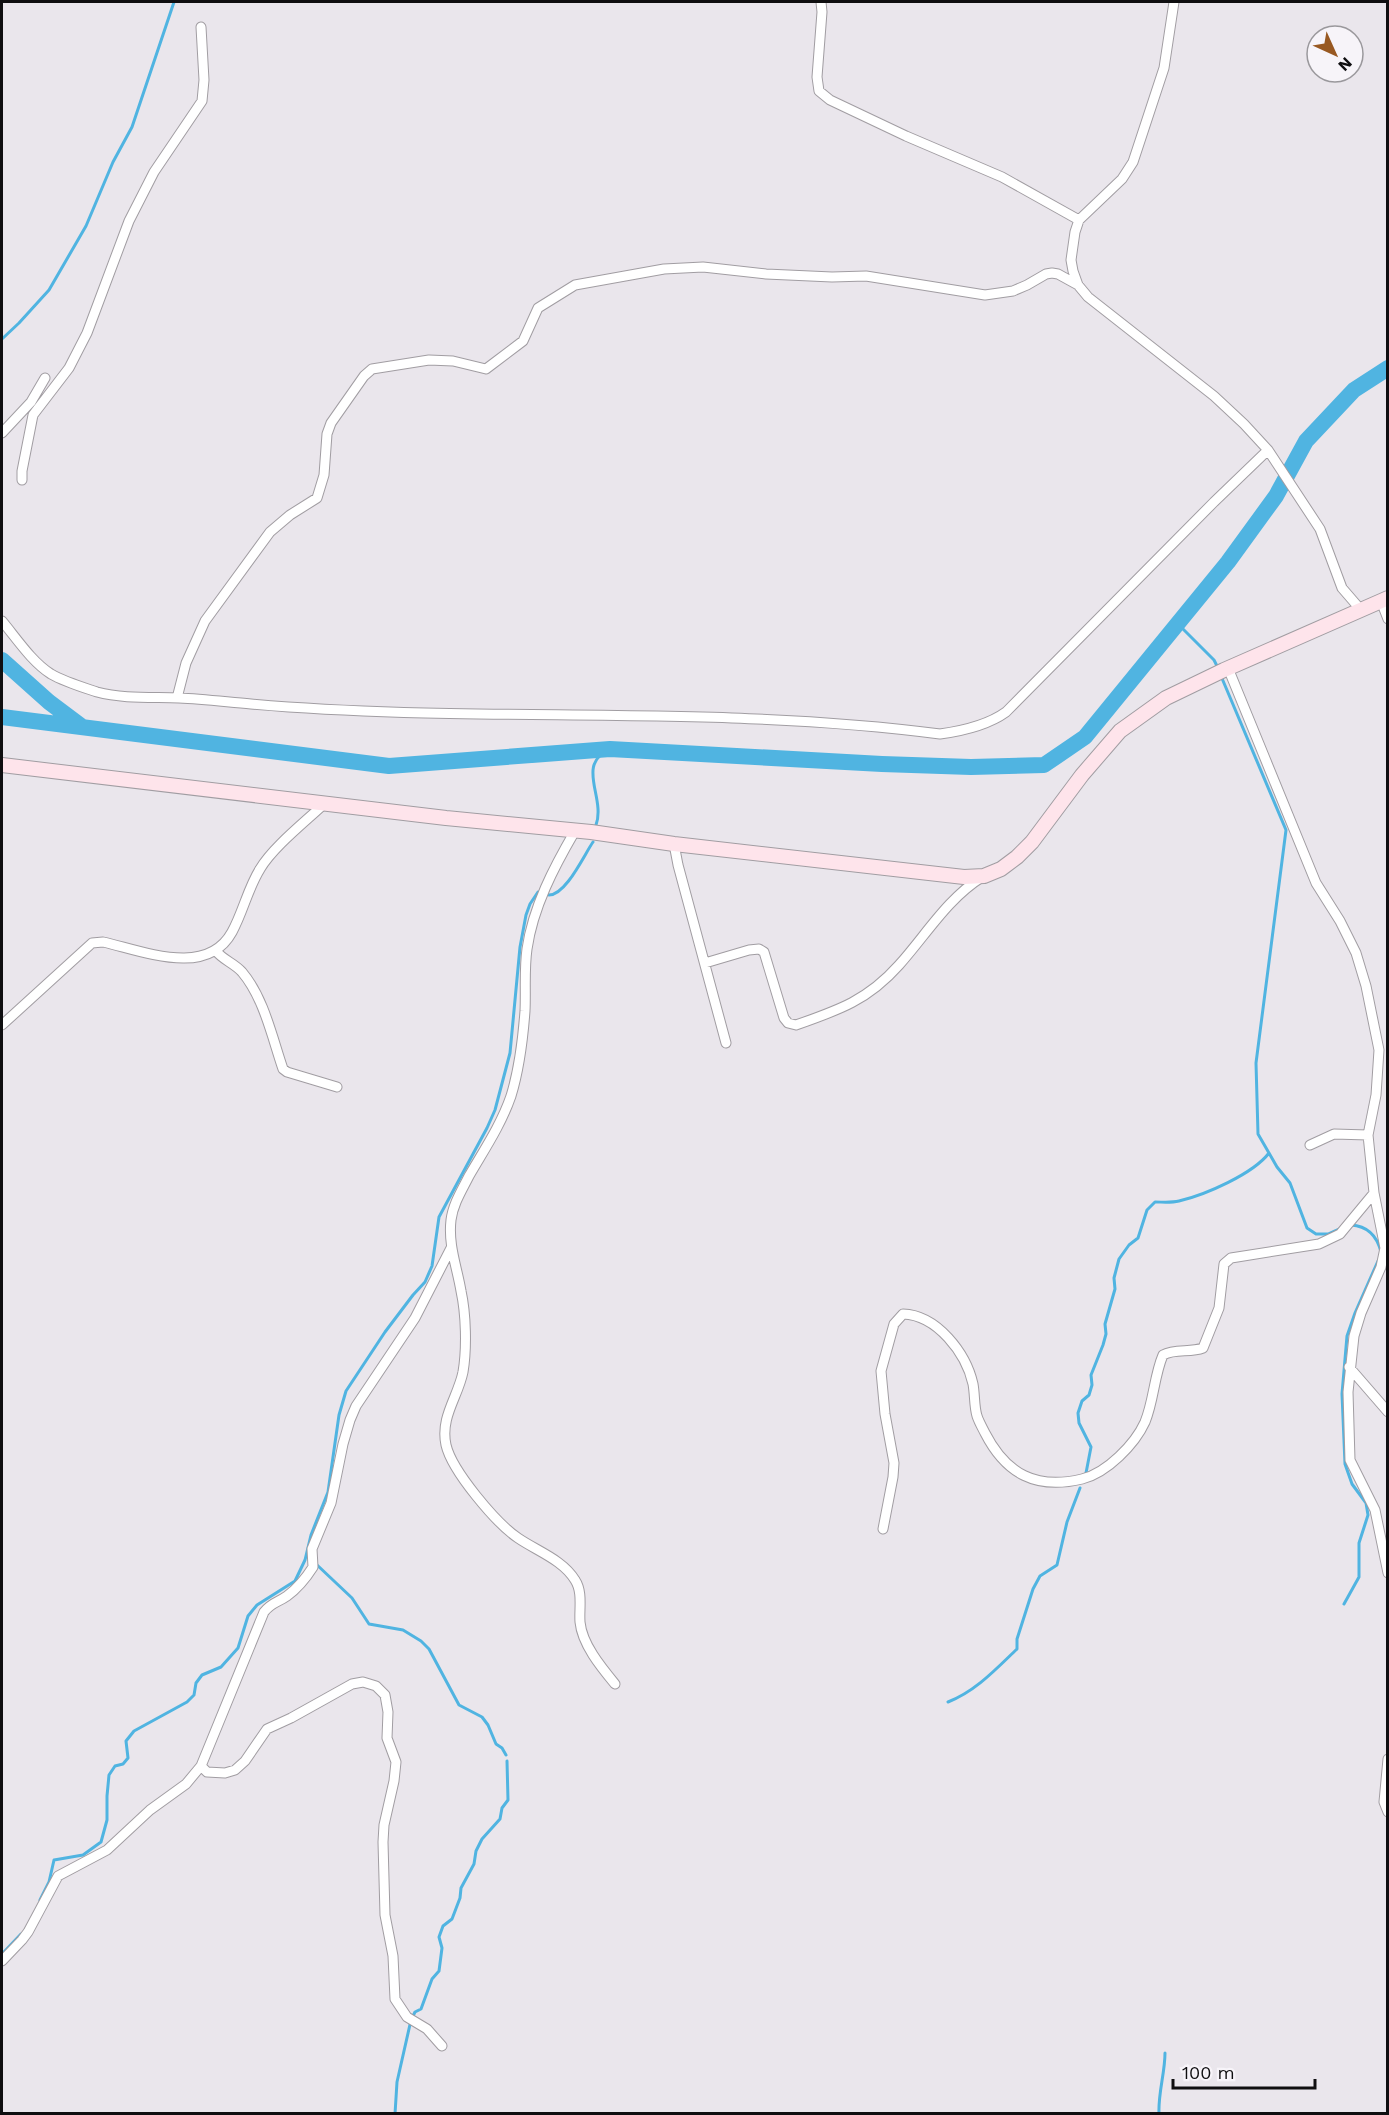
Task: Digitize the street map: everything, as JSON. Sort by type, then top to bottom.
[{"type":"main road","points":[[4,764],[446,819],[575,831],[964,877],[984,876],[1001,869],[1025,849],[1082,775],[1120,731],[1166,698],[1384,600]]},
{"type":"street","points":[[821,2],[817,77],[819,91],[830,100],[906,136],[1002,177],[1079,220]]},
{"type":"street","points":[[1078,285],[1071,260],[1079,220],[1122,178],[1133,162],[1164,68],[1174,2]]},
{"type":"street","points":[[22,480],[33,416],[69,368],[87,333],[129,221],[154,172],[202,101],[204,80],[201,27]]},
{"type":"street","points":[[177,698],[186,663],[205,621],[270,532],[290,515],[317,498],[324,475],[327,434],[331,423],[364,376],[372,369],[429,360],[453,361],[486,369],[523,341],[538,308],[563,291],[575,285],[664,269],[704,267],[832,278],[866,276],[985,295],[1013,291],[1046,274],[1052,273],[1065,277],[1078,285],[1088,297],[1214,396],[1270,453],[1320,529],[1342,588],[1361,610]]},
{"type":"street","points":[[2,433],[32,402],[45,378]]},
{"type":"street","points":[[2,621],[41,665],[52,674],[99,692],[125,696],[380,712],[774,718],[939,734],[996,719],[1006,712],[1214,502],[1270,453]]},
{"type":"street","points":[[1384,600],[1388,619]]},
{"type":"street","points":[[1222,671],[1316,883],[1340,921],[1356,953],[1366,986],[1379,1050],[1376,1095],[1368,1135],[1374,1193],[1385,1248],[1381,1267],[1361,1313],[1354,1336],[1348,1392],[1350,1460],[1375,1510],[1388,1573]]},
{"type":"street","points":[[2,1025],[92,943],[102,942],[184,960],[216,951],[232,932],[256,874],[265,861],[324,804]]},
{"type":"street","points":[[575,831],[554,868],[531,928],[527,951],[525,1012],[512,1093],[493,1135],[454,1208],[451,1248],[462,1292],[465,1324],[463,1371],[446,1416],[444,1429],[450,1457],[463,1479],[507,1530],[557,1562],[577,1582],[580,1624],[584,1638],[604,1671],[615,1684]]},
{"type":"street","points":[[674,844],[726,1044]]},
{"type":"street","points":[[705,963],[750,950],[759,949],[764,952],[784,1018],[788,1023],[796,1025],[844,1008],[866,995],[899,965],[937,917],[966,887],[984,876]]},
{"type":"street","points":[[216,951],[240,969],[252,987],[262,1008],[283,1069],[337,1087]]},
{"type":"street","points":[[1310,1145],[1335,1134],[1368,1135]]},
{"type":"street","points":[[883,1530],[894,1464],[885,1414],[881,1371],[894,1324],[903,1314],[915,1315],[931,1324],[950,1341],[963,1359],[972,1383],[977,1417],[993,1449],[1010,1468],[1036,1480],[1065,1483],[1089,1477],[1108,1466],[1124,1452],[1144,1423],[1162,1355],[1169,1351],[1203,1348],[1219,1308],[1224,1264],[1231,1258],[1251,1253],[1319,1244],[1340,1234],[1374,1193]]},
{"type":"street","points":[[2,1961],[28,1932],[58,1876],[107,1850],[150,1810],[186,1784],[201,1766],[264,1612],[270,1604],[285,1598],[296,1589],[313,1567],[312,1549],[331,1503],[346,1431],[356,1406],[416,1318],[451,1248]]},
{"type":"street","points":[[1349,1367],[1388,1412]]},
{"type":"street","points":[[201,1766],[207,1772],[225,1773],[235,1770],[245,1761],[267,1729],[352,1684],[363,1682],[376,1686],[385,1695],[388,1712],[387,1738],[396,1762],[383,1842],[385,1915],[393,1956],[393,1989],[395,1999],[407,2017],[426,2029],[442,2046]]},
{"type":"street","points":[[1388,1759],[1384,1802],[1388,1812]]},
{"type":"waterway","points":[[2,339],[49,290],[86,226],[113,162],[132,127],[174,2]]},
{"type":"waterway","points":[[2,717],[389,766],[610,749],[882,764],[971,767],[1044,765],[1085,737],[1228,562],[1276,496],[1306,441],[1354,390],[1388,368]]},
{"type":"waterway","points":[[1178,624],[1214,660],[1218,668]]},
{"type":"waterway","points":[[2,660],[49,702],[81,726]]},
{"type":"waterway","points":[[1221,676],[1286,830],[1256,1063],[1258,1134],[1277,1167],[1290,1183],[1307,1228],[1316,1234],[1328,1234],[1339,1229]]},
{"type":"waterway","points":[[596,825],[598,814],[594,764],[610,749]]},
{"type":"waterway","points":[[549,895],[562,889],[568,882],[593,842]]},
{"type":"waterway","points":[[40,1900],[49,1882],[54,1860],[83,1855],[101,1842],[107,1820],[109,1775],[115,1766],[123,1764],[128,1758],[126,1741],[134,1731],[187,1702],[194,1695],[196,1683],[202,1675],[221,1667],[238,1648],[248,1616],[257,1605],[295,1581],[305,1560],[311,1535],[328,1492],[339,1415],[346,1391],[385,1332],[425,1282],[432,1266],[439,1217],[495,1110],[510,1053],[520,947],[526,915],[538,892]]},
{"type":"waterway","points":[[1086,1473],[1091,1447],[1079,1423],[1078,1413],[1082,1401],[1089,1395],[1092,1385],[1091,1375],[1106,1334],[1105,1324],[1115,1289],[1114,1278],[1119,1259],[1129,1245],[1138,1238],[1147,1210],[1155,1202],[1179,1201],[1228,1183],[1252,1169],[1269,1153]]},
{"type":"waterway","points":[[1351,1225],[1362,1227],[1370,1233],[1377,1241],[1381,1252]]},
{"type":"waterway","points":[[1344,1604],[1359,1577],[1359,1543],[1368,1515],[1366,1503],[1352,1484],[1345,1464],[1342,1394],[1347,1336],[1378,1261]]},
{"type":"waterway","points":[[948,1702],[977,1686],[1017,1649],[1017,1639],[1033,1589],[1040,1576],[1057,1565],[1067,1522],[1080,1488]]},
{"type":"waterway","points":[[316,1564],[352,1598],[369,1624],[403,1630],[429,1649],[459,1705],[482,1717],[496,1744],[506,1755]]},
{"type":"waterway","points":[[395,2114],[397,2082],[411,2020],[415,2012],[421,2009],[432,1979],[439,1971],[442,1948],[439,1937],[443,1926],[452,1919],[460,1898],[461,1888],[474,1864],[476,1851],[482,1839],[500,1819],[502,1808],[508,1800],[507,1761]]},
{"type":"waterway","points":[[2,1954],[21,1934]]},
{"type":"waterway","points":[[1159,2114],[1165,2053]]}]
